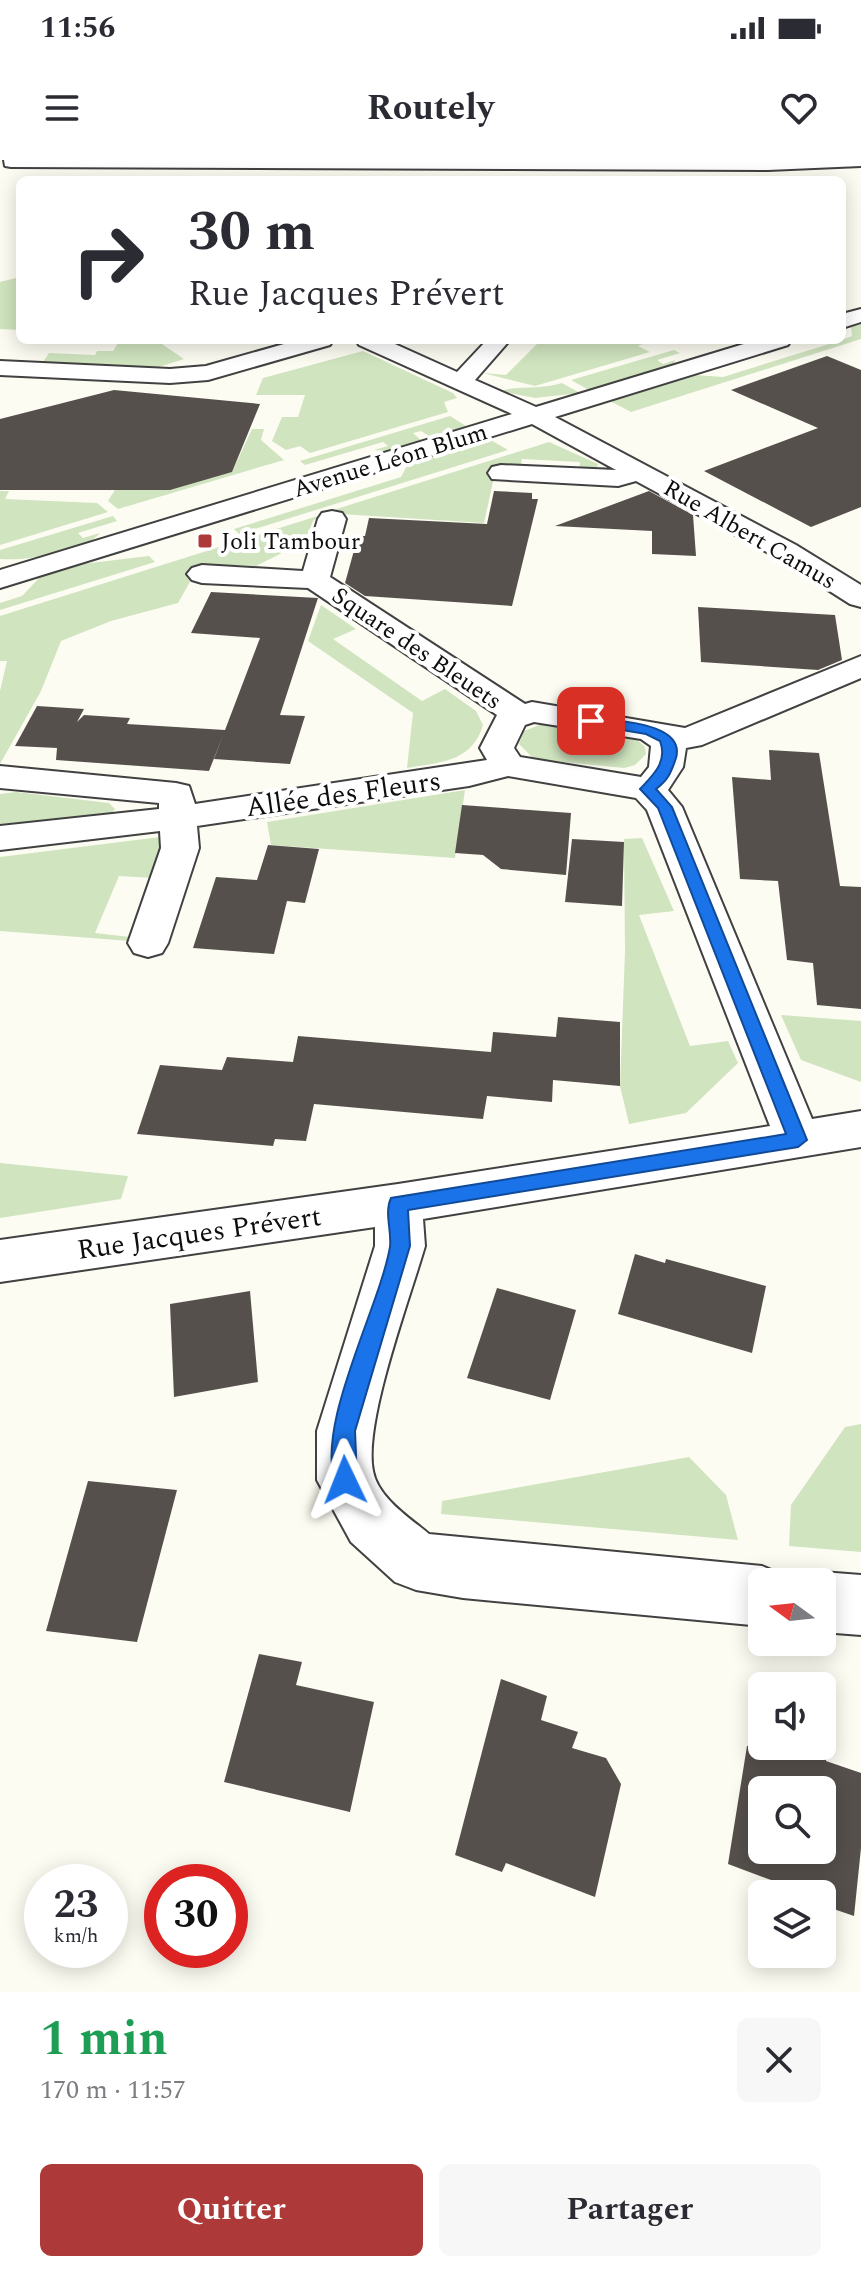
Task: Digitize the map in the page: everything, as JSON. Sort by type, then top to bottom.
[{"type":"street","points":[[6,170],[861,161]]},
{"type":"street","points":[[0,368],[170,376],[208,373],[308,344]]},
{"type":"street","name":"Rue Albert Camus","points":[[376,344],[534,415],[786,551],[861,598]]},
{"type":"street","points":[[460,382],[495,344]]},
{"type":"street","name":"Avenue Léon Blum","points":[[0,579],[767,344]]},
{"type":"street","name":"Rue Albert Camus","points":[[501,473],[618,478],[638,471]]},
{"type":"street","name":"Square des Bleuets","points":[[315,580],[332,519]]},
{"type":"street","name":"Square des Bleuets","points":[[202,574],[315,580],[519,715]]},
{"type":"street","points":[[508,765],[497,748],[511,719],[519,715],[532,712],[650,730],[666,739],[690,738],[861,666]]},
{"type":"street","points":[[666,739],[671,750],[663,777],[648,789],[664,807],[798,1140]]},
{"type":"street","name":"Allée des Fleurs","points":[[0,838],[177,818],[469,775],[508,765],[648,789]]},
{"type":"street","points":[[0,777],[176,794],[180,848],[148,943]]},
{"type":"street","name":"Rue Jacques Prévert","points":[[0,1261],[398,1204],[861,1129]]},
{"type":"street","points":[[398,1204],[400,1246],[344,1431],[345,1480],[371,1522],[416,1561],[463,1569],[748,1595]]},
{"type":"street","points":[[836,1603],[861,1605]]},
{"type":"green space","points":[[16,278],[16,330],[0,329],[0,282]]},
{"type":"green space","points":[[861,324],[861,339],[846,344],[846,338],[852,336],[851,327]]},
{"type":"green space","points":[[117,344],[162,344],[184,359],[159,367],[42,363],[49,353],[95,355],[97,351],[113,351]]},
{"type":"green space","points":[[537,344],[642,344],[638,346],[650,352],[535,386],[483,373],[506,375]]},
{"type":"green space","points":[[829,344],[845,344],[631,412],[610,401],[695,375],[723,377]]},
{"type":"green space","points":[[674,350],[680,353],[657,360],[663,364],[675,360],[673,365],[589,390],[571,380]]},
{"type":"green space","points":[[363,351],[453,393],[457,398],[444,402],[448,412],[310,453],[300,446],[286,450],[272,441],[282,417],[298,417],[305,395],[256,395],[263,378]]},
{"type":"green space","points":[[562,383],[580,393],[535,398],[499,391],[546,386]]},
{"type":"green space","points":[[450,416],[466,426],[432,438],[421,431],[413,433],[422,441],[387,451],[374,450],[388,446],[383,442],[305,465],[300,461]]},
{"type":"green space","points":[[252,429],[264,429],[261,440],[284,460],[118,509],[108,501],[116,488],[232,472]]},
{"type":"green space","points":[[489,439],[508,450],[239,534],[234,529],[401,477],[408,464]]},
{"type":"green space","points":[[549,442],[598,464],[597,467],[579,472],[580,462],[522,459],[520,469],[496,468],[484,523],[324,513]]},
{"type":"green space","points":[[0,491],[9,491],[5,499],[97,503],[108,512],[0,545]]},
{"type":"green space","points":[[321,515],[313,521],[302,549],[292,548],[256,566],[200,564],[178,603],[111,621],[61,641],[41,691],[0,764],[0,691],[7,661],[0,661],[0,616]]},
{"type":"green space","points":[[113,516],[117,521],[78,533],[83,538],[100,533],[68,551],[24,559],[0,559],[0,550]]},
{"type":"green space","points":[[149,556],[155,562],[0,610],[0,603],[22,596],[40,577],[82,564]]},
{"type":"green space","points":[[321,605],[356,629],[333,639],[422,701],[445,689],[476,711],[483,725],[471,746],[454,758],[407,768],[413,713],[308,641]]},
{"type":"green space","points":[[542,724],[632,735],[645,747],[646,754],[635,765],[624,768],[532,757],[519,744],[524,731]]},
{"type":"green space","points":[[465,790],[455,858],[271,845],[267,822]]},
{"type":"green space","points":[[16,792],[109,803],[115,809],[109,816],[0,829],[0,794]]},
{"type":"green space","points":[[160,837],[164,844],[152,878],[119,876],[95,933],[130,937],[130,941],[0,931],[0,857]]},
{"type":"green space","points":[[642,838],[674,911],[639,915],[690,1046],[728,1041],[738,1063],[686,1113],[629,1124],[620,1086],[625,951],[624,839]]},
{"type":"green space","points":[[781,1015],[861,1021],[861,1082],[801,1060]]},
{"type":"green space","points":[[0,1163],[128,1176],[121,1199],[0,1218]]},
{"type":"green space","points":[[861,1424],[861,1552],[789,1546],[791,1505],[845,1427]]},
{"type":"green space","points":[[689,1457],[726,1495],[738,1540],[441,1514],[442,1501]]},
{"type":"building","points":[[827,356],[861,370],[861,507],[811,527],[704,471],[818,428],[731,390]]},
{"type":"building","points":[[114,390],[260,404],[232,472],[170,490],[0,490],[0,419]]},
{"type":"building","points":[[494,491],[532,493],[532,499],[538,499],[512,606],[365,596],[345,583],[358,536],[365,536],[369,518],[487,524]]},
{"type":"building","points":[[649,491],[693,515],[696,556],[652,554],[652,531],[555,526]]},
{"type":"building","points":[[211,592],[318,598],[280,715],[305,716],[290,764],[214,759],[224,733],[209,771],[56,760],[57,748],[15,746],[37,706],[84,709],[77,722],[84,715],[130,718],[127,724],[225,730],[260,638],[191,633]]},
{"type":"building","points":[[698,607],[835,615],[842,660],[818,670],[701,662]]},
{"type":"building","points":[[769,750],[819,753],[840,886],[861,887],[861,1009],[817,1005],[813,963],[787,960],[778,881],[740,879],[732,777],[771,780]]},
{"type":"building","points":[[462,805],[571,813],[566,875],[501,869],[483,855],[455,853]]},
{"type":"building","points":[[572,839],[624,842],[622,906],[565,902]]},
{"type":"building","points":[[268,845],[319,849],[305,903],[287,901],[274,954],[193,948],[216,877],[257,880]]},
{"type":"building","points":[[558,1017],[620,1022],[620,1086],[553,1080],[552,1102],[487,1096],[483,1119],[314,1104],[306,1141],[275,1139],[273,1146],[137,1134],[160,1065],[222,1070],[227,1057],[293,1062],[298,1036],[491,1052],[493,1032],[556,1037]]},
{"type":"building","points":[[635,1254],[665,1263],[666,1259],[766,1286],[752,1353],[618,1314]]},
{"type":"building","points":[[497,1288],[576,1310],[550,1400],[467,1378]]},
{"type":"building","points":[[250,1291],[258,1382],[174,1397],[170,1304]]},
{"type":"building","points":[[88,1481],[177,1490],[137,1642],[46,1631]]},
{"type":"building","points":[[259,1654],[302,1662],[296,1685],[374,1702],[350,1812],[224,1782]]},
{"type":"building","points":[[501,1679],[547,1696],[541,1720],[578,1732],[572,1748],[606,1758],[621,1784],[595,1897],[506,1863],[502,1872],[455,1855]]},
{"type":"building","points":[[747,1746],[748,1760],[826,1760],[861,1773],[861,1848],[854,1916],[836,1910],[836,1880],[771,1880],[728,1864]]},
{"type":"place","name":"Joli Tambour","points":[[205,541]]},
{"type":"route","points":[[345,1480],[344,1431],[400,1246],[398,1204],[798,1140],[664,807],[648,789],[663,777],[671,750],[666,739],[650,730],[591,721]]}]
